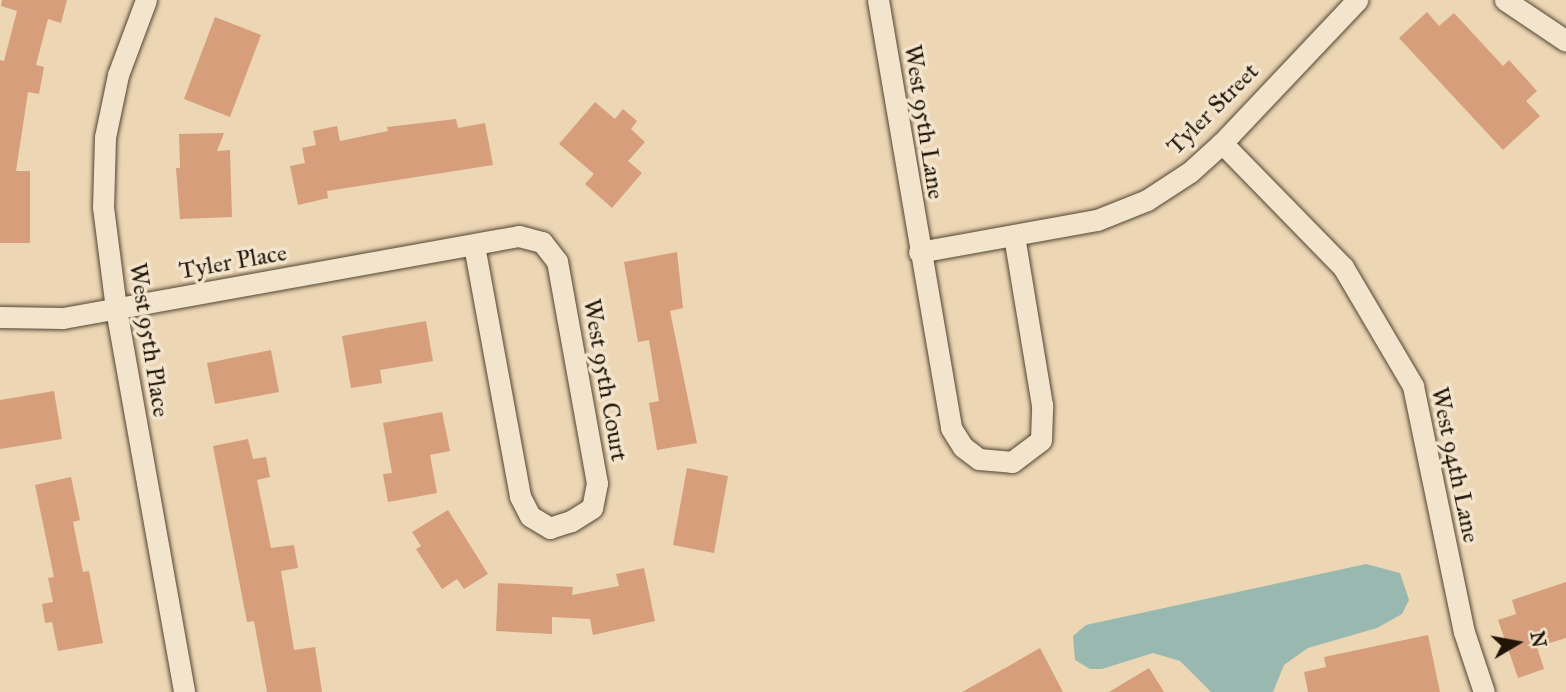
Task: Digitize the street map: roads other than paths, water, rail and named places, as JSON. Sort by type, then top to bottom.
[{"type":"street","name":"West 95th Place","points":[[146,0],[118,75],[105,137],[103,207],[116,309],[184,692]]},
{"type":"street","name":"West 95th Lane","points":[[878,0],[951,428],[962,447],[979,459],[1012,462],[1041,440],[1042,405],[1014,236]]},
{"type":"street","name":"Tyler Street","points":[[919,252],[1097,220],[1147,200],[1190,173],[1222,143],[1357,0]]},
{"type":"street","points":[[1505,0],[1566,41]]},
{"type":"street","name":"West 94th Lane","points":[[1222,143],[1343,267],[1413,386],[1464,632],[1484,692]]},
{"type":"street","name":"West 95th Court","points":[[519,236],[542,242],[557,261],[597,483],[592,508],[571,521],[550,527],[530,516],[520,496],[474,246],[519,236]]},
{"type":"street","name":"Tyler Place","points":[[0,317],[63,318],[474,246]]},
{"type":"water","points":[[1366,564],[1400,573],[1409,600],[1402,614],[1377,628],[1308,648],[1284,665],[1273,692],[1211,692],[1180,661],[1153,653],[1102,669],[1090,669],[1075,660],[1073,636],[1086,625]]}]
